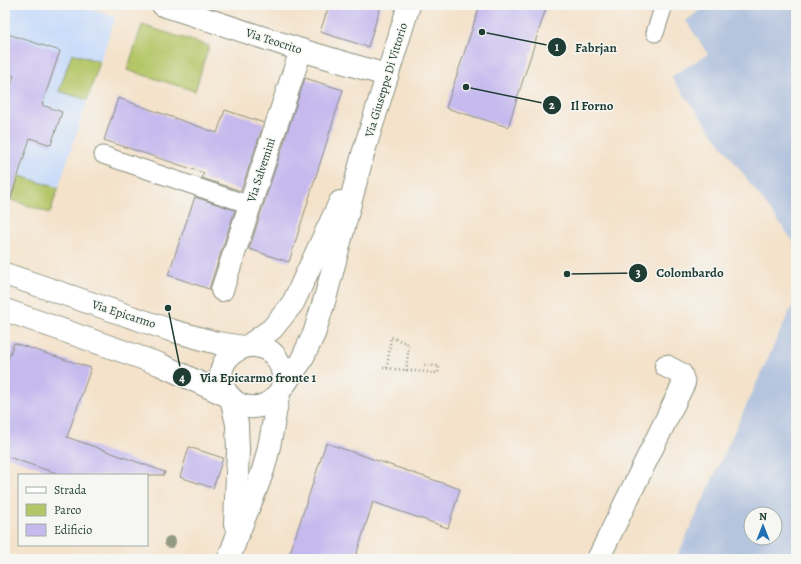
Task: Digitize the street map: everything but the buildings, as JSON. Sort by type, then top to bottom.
[{"type":"main road","name":"Via Teocrito","points":[[163,5],[300,50],[386,75]]},
{"type":"main road","name":"Via Giuseppe Di Vittorio","points":[[363,154],[386,75],[409,5]]},
{"type":"main road","name":"Via Salvemini","points":[[222,290],[300,50]]},
{"type":"main road","points":[[232,550],[238,450],[237,424],[229,397],[222,384],[222,373],[230,355],[246,347],[272,329],[293,303],[363,154]]},
{"type":"main road","points":[[5,310],[159,364],[229,397],[241,405],[251,408],[261,406],[270,402],[280,390],[300,361],[314,334],[326,295],[363,154]]},
{"type":"main road","name":"Via Epicarmo","points":[[5,274],[170,330],[217,344],[246,347]]},
{"type":"main road","points":[[232,550],[262,472],[283,376],[282,366],[276,357],[268,350],[259,346],[246,347]]},
{"type":"main road","points":[[598,559],[684,383],[681,374],[666,366]]},
{"type":"lane","points":[[655,33],[664,5]]},
{"type":"lane","points":[[103,155],[250,205]]},
{"type":"path","points":[[387,368],[391,337],[409,344],[406,370]]},
{"type":"path","points":[[383,368],[438,373],[439,366],[424,365]]},
{"type":"shaded area","points":[[5,5],[79,5],[115,17],[50,213],[5,198]]},
{"type":"shaded area","points":[[706,5],[796,5],[796,245],[671,77],[708,54],[686,21]]},
{"type":"shaded area","points":[[796,297],[796,559],[676,559]]},
{"type":"green space","points":[[142,25],[209,46],[195,91],[127,70]]},
{"type":"green space","points":[[72,53],[100,62],[87,100],[59,91]]},
{"type":"green space","points":[[5,171],[58,188],[50,213],[5,198]]},
{"type":"place","name":"Fabrjan","points":[[482,32]]},
{"type":"place","name":"Il Forno","points":[[466,87]]},
{"type":"place","name":"Colombardo","points":[[567,274]]},
{"type":"place","name":"Via Epicarmo fronte 1","points":[[168,308]]}]
